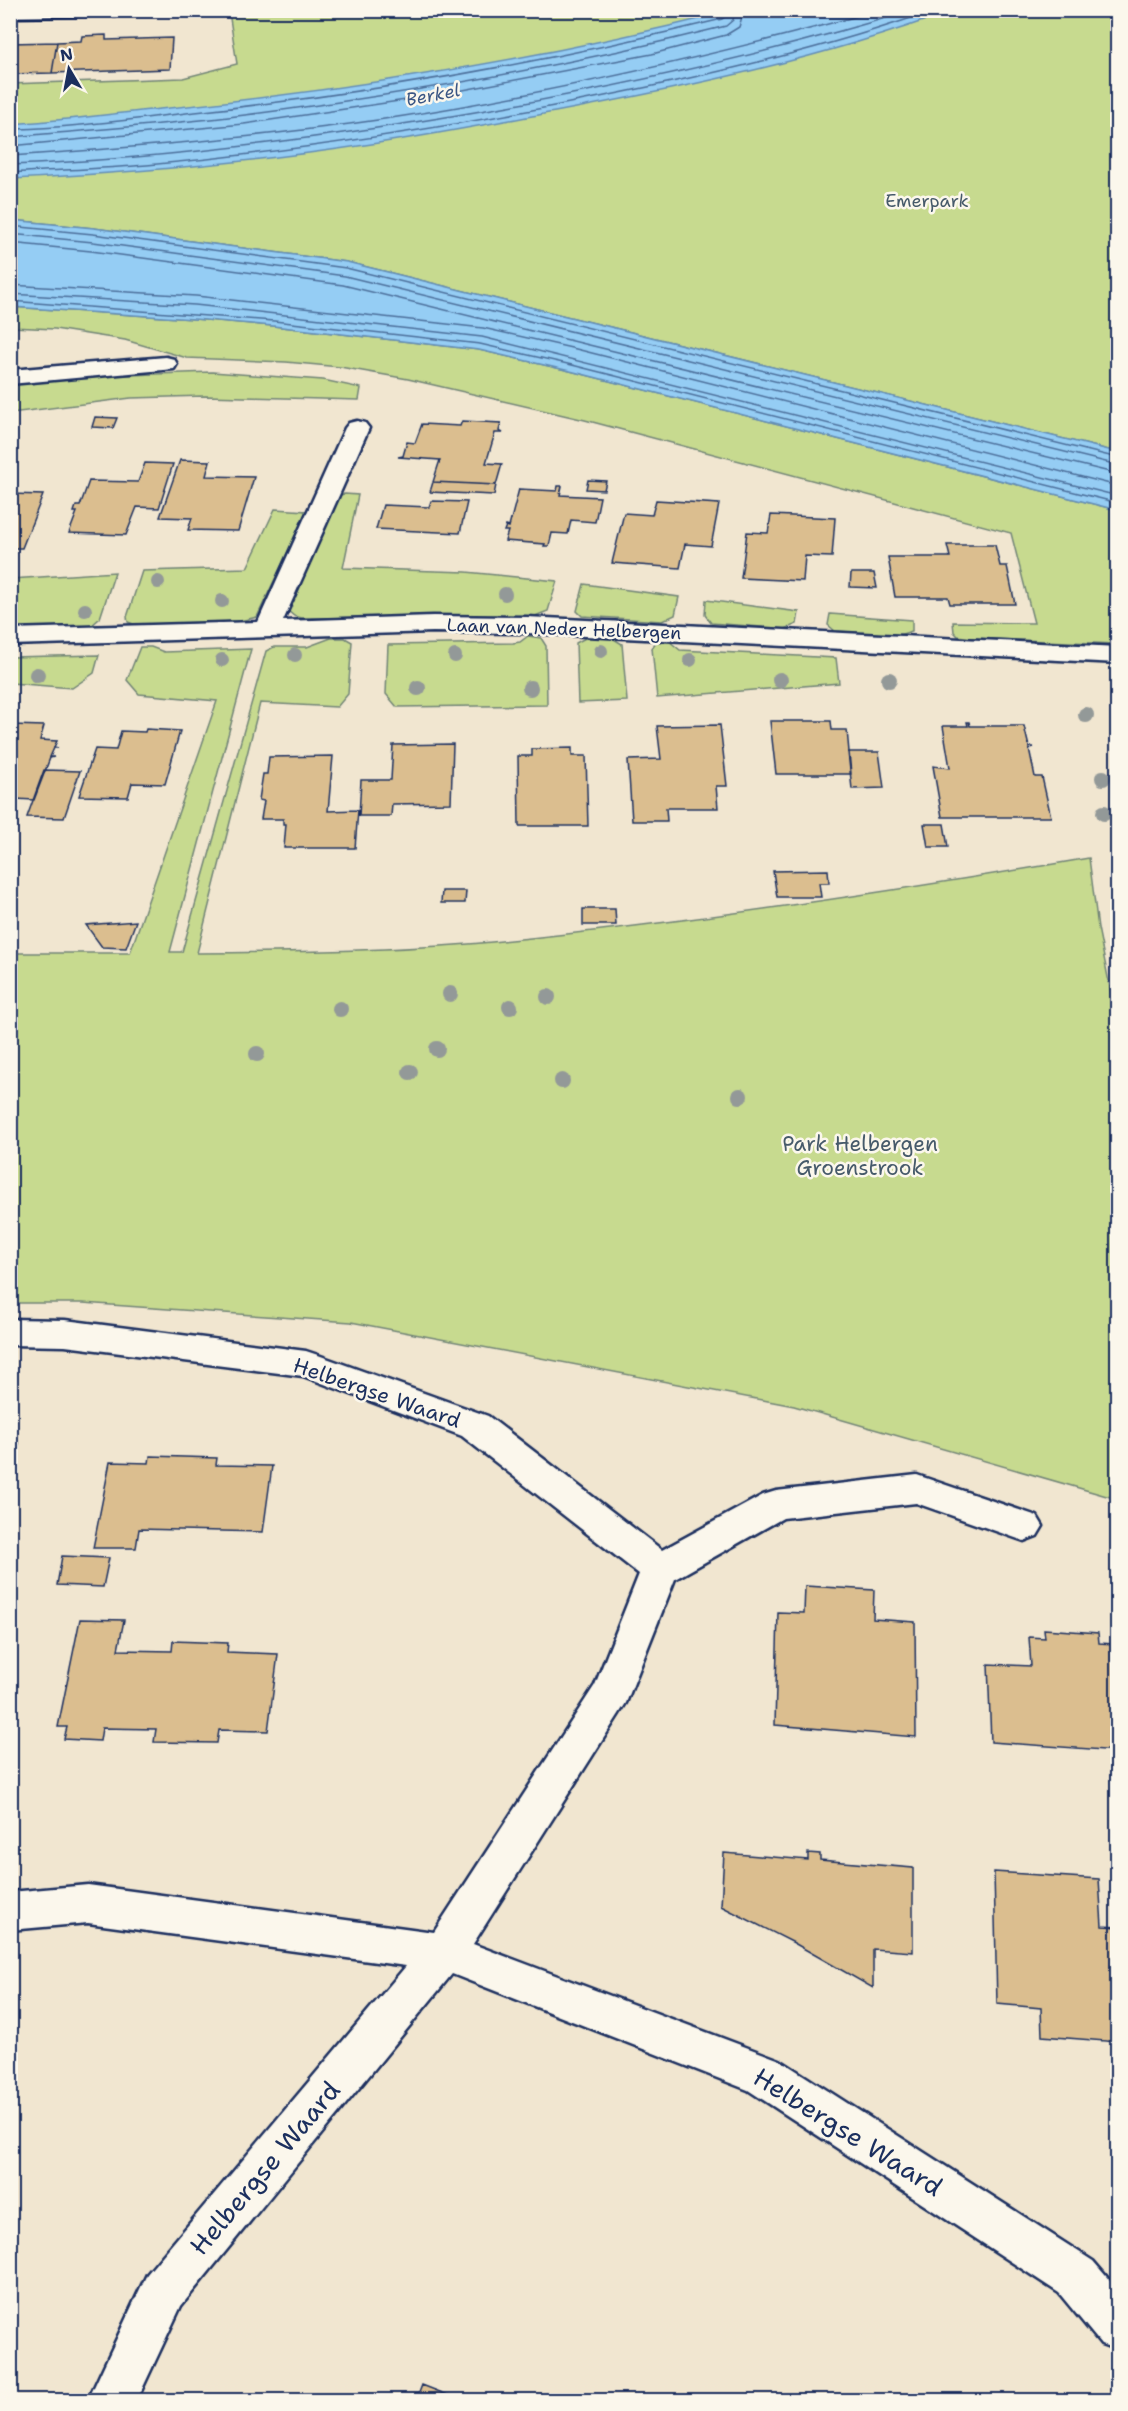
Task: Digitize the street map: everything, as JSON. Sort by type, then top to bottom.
[{"type":"street","points":[[10,12],[121,10]]},
{"type":"street","points":[[10,377],[165,364]]},
{"type":"street","points":[[267,629],[357,428]]},
{"type":"street","name":"Laan van Neder Helbergen","points":[[10,637],[433,624],[527,625],[1118,655]]},
{"type":"street","name":"Helbergse Waard","points":[[10,1332],[65,1333],[306,1364],[475,1426],[660,1569],[612,1692],[444,1952],[164,2290],[112,2400]]},
{"type":"street","points":[[660,1569],[776,1505],[800,1502],[917,1489],[1024,1526]]},
{"type":"street","name":"Helbergse Waard","points":[[10,1911],[88,1904],[444,1952],[764,2075],[1076,2277],[1118,2327]]},
{"type":"green space","name":"Emerpark","points":[[273,10],[1117,11],[1117,452],[347,262],[94,228],[11,220],[10,84],[183,78],[237,64],[229,12]]},
{"type":"green space","points":[[11,307],[273,326],[479,350],[1117,510],[1117,644],[971,638],[958,636],[954,632],[953,622],[1034,623],[1011,533],[585,420],[408,379],[340,367],[286,362],[187,358],[125,340],[55,329],[11,327]]},
{"type":"green space","points":[[212,372],[323,380],[361,388],[359,400],[205,396],[131,398],[11,413],[11,385],[99,376]]},
{"type":"green space","points":[[339,495],[358,495],[343,568],[466,572],[557,581],[548,611],[535,616],[302,618],[294,616],[287,610]]},
{"type":"green space","points":[[275,509],[307,511],[257,617],[240,621],[139,626],[128,622],[127,617],[142,571],[247,568]]},
{"type":"green space","points":[[115,572],[100,618],[91,626],[11,628],[11,579]]},
{"type":"green space","points":[[584,584],[679,597],[675,615],[662,621],[582,616],[577,611]]},
{"type":"green space","points":[[706,600],[799,612],[797,624],[785,629],[711,623],[705,615]]},
{"type":"green space","points":[[830,614],[912,620],[912,631],[899,635],[835,631],[828,625]]},
{"type":"green space","points":[[528,636],[541,638],[546,646],[547,705],[397,707],[386,694],[388,645],[513,643],[520,642]]},
{"type":"green space","points":[[587,637],[614,639],[622,644],[627,701],[578,703],[576,643]]},
{"type":"green space","name":"Park Helbergen Groenstrook","points":[[331,638],[345,638],[352,642],[348,694],[337,707],[260,703],[197,953],[418,947],[492,942],[791,905],[1089,858],[1098,928],[1117,1022],[1117,1499],[794,1406],[351,1322],[83,1303],[11,1303],[11,953],[130,953],[217,701],[139,694],[127,680],[140,647],[151,647],[164,652],[251,649],[170,952],[182,952],[266,651],[274,647],[307,647]]},
{"type":"green space","points":[[657,640],[669,641],[680,650],[836,658],[839,683],[657,698],[652,648]]},
{"type":"green space","points":[[99,655],[94,673],[72,688],[11,683],[11,657]]},
{"type":"water","name":"Berkel","points":[[732,11],[951,11],[854,43],[755,70],[437,134],[233,162],[11,179],[11,124],[232,101],[376,82],[519,58]]},
{"type":"water","points":[[11,220],[94,228],[347,262],[1117,452],[1117,510],[479,350],[273,326],[11,307]]},
{"type":"building","points":[[106,35],[106,40],[172,38],[170,69],[52,73],[57,42],[81,41],[82,36]]},
{"type":"building","points":[[57,42],[52,73],[10,74],[10,43]]},
{"type":"building","points":[[95,417],[117,418],[113,428],[92,427]]},
{"type":"building","points":[[462,421],[501,423],[499,431],[503,433],[495,433],[486,463],[502,464],[496,485],[433,482],[440,460],[398,457],[403,456],[407,442],[415,443],[422,424],[460,426]]},
{"type":"building","points":[[180,460],[210,461],[206,476],[254,477],[238,531],[188,530],[192,518],[160,517]]},
{"type":"building","points":[[145,463],[173,464],[159,508],[137,507],[126,535],[69,533],[77,512],[74,512],[76,506],[80,506],[89,481],[138,482]]},
{"type":"building","points":[[588,480],[606,481],[604,490],[586,489]]},
{"type":"building","points":[[433,482],[496,485],[494,495],[430,492]]},
{"type":"building","points":[[558,486],[562,486],[560,495],[600,497],[595,522],[571,520],[568,534],[552,533],[549,546],[505,541],[508,531],[504,531],[506,526],[509,527],[519,489],[557,491]]},
{"type":"building","points":[[10,494],[43,495],[22,548],[10,548]]},
{"type":"building","points":[[656,500],[719,504],[711,546],[685,544],[680,568],[612,563],[624,513],[652,515]]},
{"type":"building","points":[[431,501],[467,502],[460,533],[376,529],[383,505],[429,507]]},
{"type":"building","points":[[771,515],[835,518],[832,557],[805,556],[803,581],[741,578],[747,532],[768,533]]},
{"type":"building","points":[[947,545],[995,545],[1000,566],[1007,566],[1015,604],[950,604],[948,597],[895,597],[888,557],[950,557]]},
{"type":"building","points":[[851,573],[874,573],[877,588],[850,587]]},
{"type":"building","points":[[770,721],[831,721],[832,730],[847,730],[851,774],[776,774]]},
{"type":"building","points":[[967,722],[970,726],[1024,726],[1029,747],[1034,747],[1029,748],[1035,777],[1042,777],[1051,817],[942,817],[933,766],[950,768],[943,726],[968,726]]},
{"type":"building","points":[[10,725],[44,726],[40,740],[57,741],[54,747],[58,748],[54,748],[50,757],[54,757],[50,758],[34,800],[16,799],[15,802],[10,802]]},
{"type":"building","points":[[720,725],[727,786],[716,786],[718,808],[666,808],[667,821],[632,821],[628,760],[661,759],[657,726]]},
{"type":"building","points":[[146,729],[180,731],[165,784],[132,783],[128,797],[79,796],[95,749],[116,750],[121,731],[145,732]]},
{"type":"building","points":[[453,744],[451,803],[392,804],[391,816],[359,816],[361,780],[391,780],[393,745]]},
{"type":"building","points":[[572,748],[572,756],[586,756],[588,826],[519,826],[518,756],[532,756],[532,749]]},
{"type":"building","points":[[848,752],[879,752],[884,788],[852,789]]},
{"type":"building","points":[[333,756],[328,811],[358,810],[355,848],[284,848],[286,824],[283,824],[283,819],[261,819],[264,801],[259,800],[263,774],[267,774],[269,757]]},
{"type":"building","points":[[44,770],[80,771],[64,818],[27,817]]},
{"type":"building","points":[[924,824],[944,824],[948,847],[928,847]]},
{"type":"building","points":[[828,870],[829,883],[819,883],[821,897],[777,897],[773,871]]},
{"type":"building","points":[[442,891],[466,891],[465,903],[441,903]]},
{"type":"building","points":[[583,909],[615,909],[616,925],[583,925]]},
{"type":"building","points":[[136,921],[126,948],[102,947],[86,925]]},
{"type":"building","points":[[10,1442],[19,1443],[10,1478]]},
{"type":"building","points":[[150,1456],[217,1458],[216,1465],[272,1466],[263,1532],[139,1529],[136,1548],[93,1548],[110,1462],[149,1463]]},
{"type":"building","points":[[62,1556],[109,1558],[103,1587],[57,1585]]},
{"type":"building","points":[[805,1586],[874,1590],[873,1619],[915,1622],[916,1737],[775,1725],[778,1612],[804,1613]]},
{"type":"building","points":[[80,1619],[124,1620],[118,1650],[172,1651],[173,1641],[228,1643],[227,1652],[278,1654],[268,1731],[219,1730],[217,1743],[154,1742],[156,1729],[102,1728],[100,1741],[64,1739],[67,1727],[58,1727]]},
{"type":"building","points":[[1044,1629],[1098,1633],[1099,1643],[1114,1644],[1118,1685],[1118,1751],[991,1742],[988,1664],[1031,1666],[1029,1637],[1045,1638]]},
{"type":"building","points":[[724,1853],[808,1860],[808,1853],[820,1854],[820,1860],[913,1868],[913,1952],[873,1949],[873,1988],[794,1943],[721,1906]]},
{"type":"building","points":[[994,1872],[1099,1879],[1102,1926],[1118,1927],[1118,2042],[1042,2036],[1041,2008],[997,2004]]},
{"type":"building","points":[[422,2385],[463,2400],[406,2400],[407,2396],[417,2398]]}]
